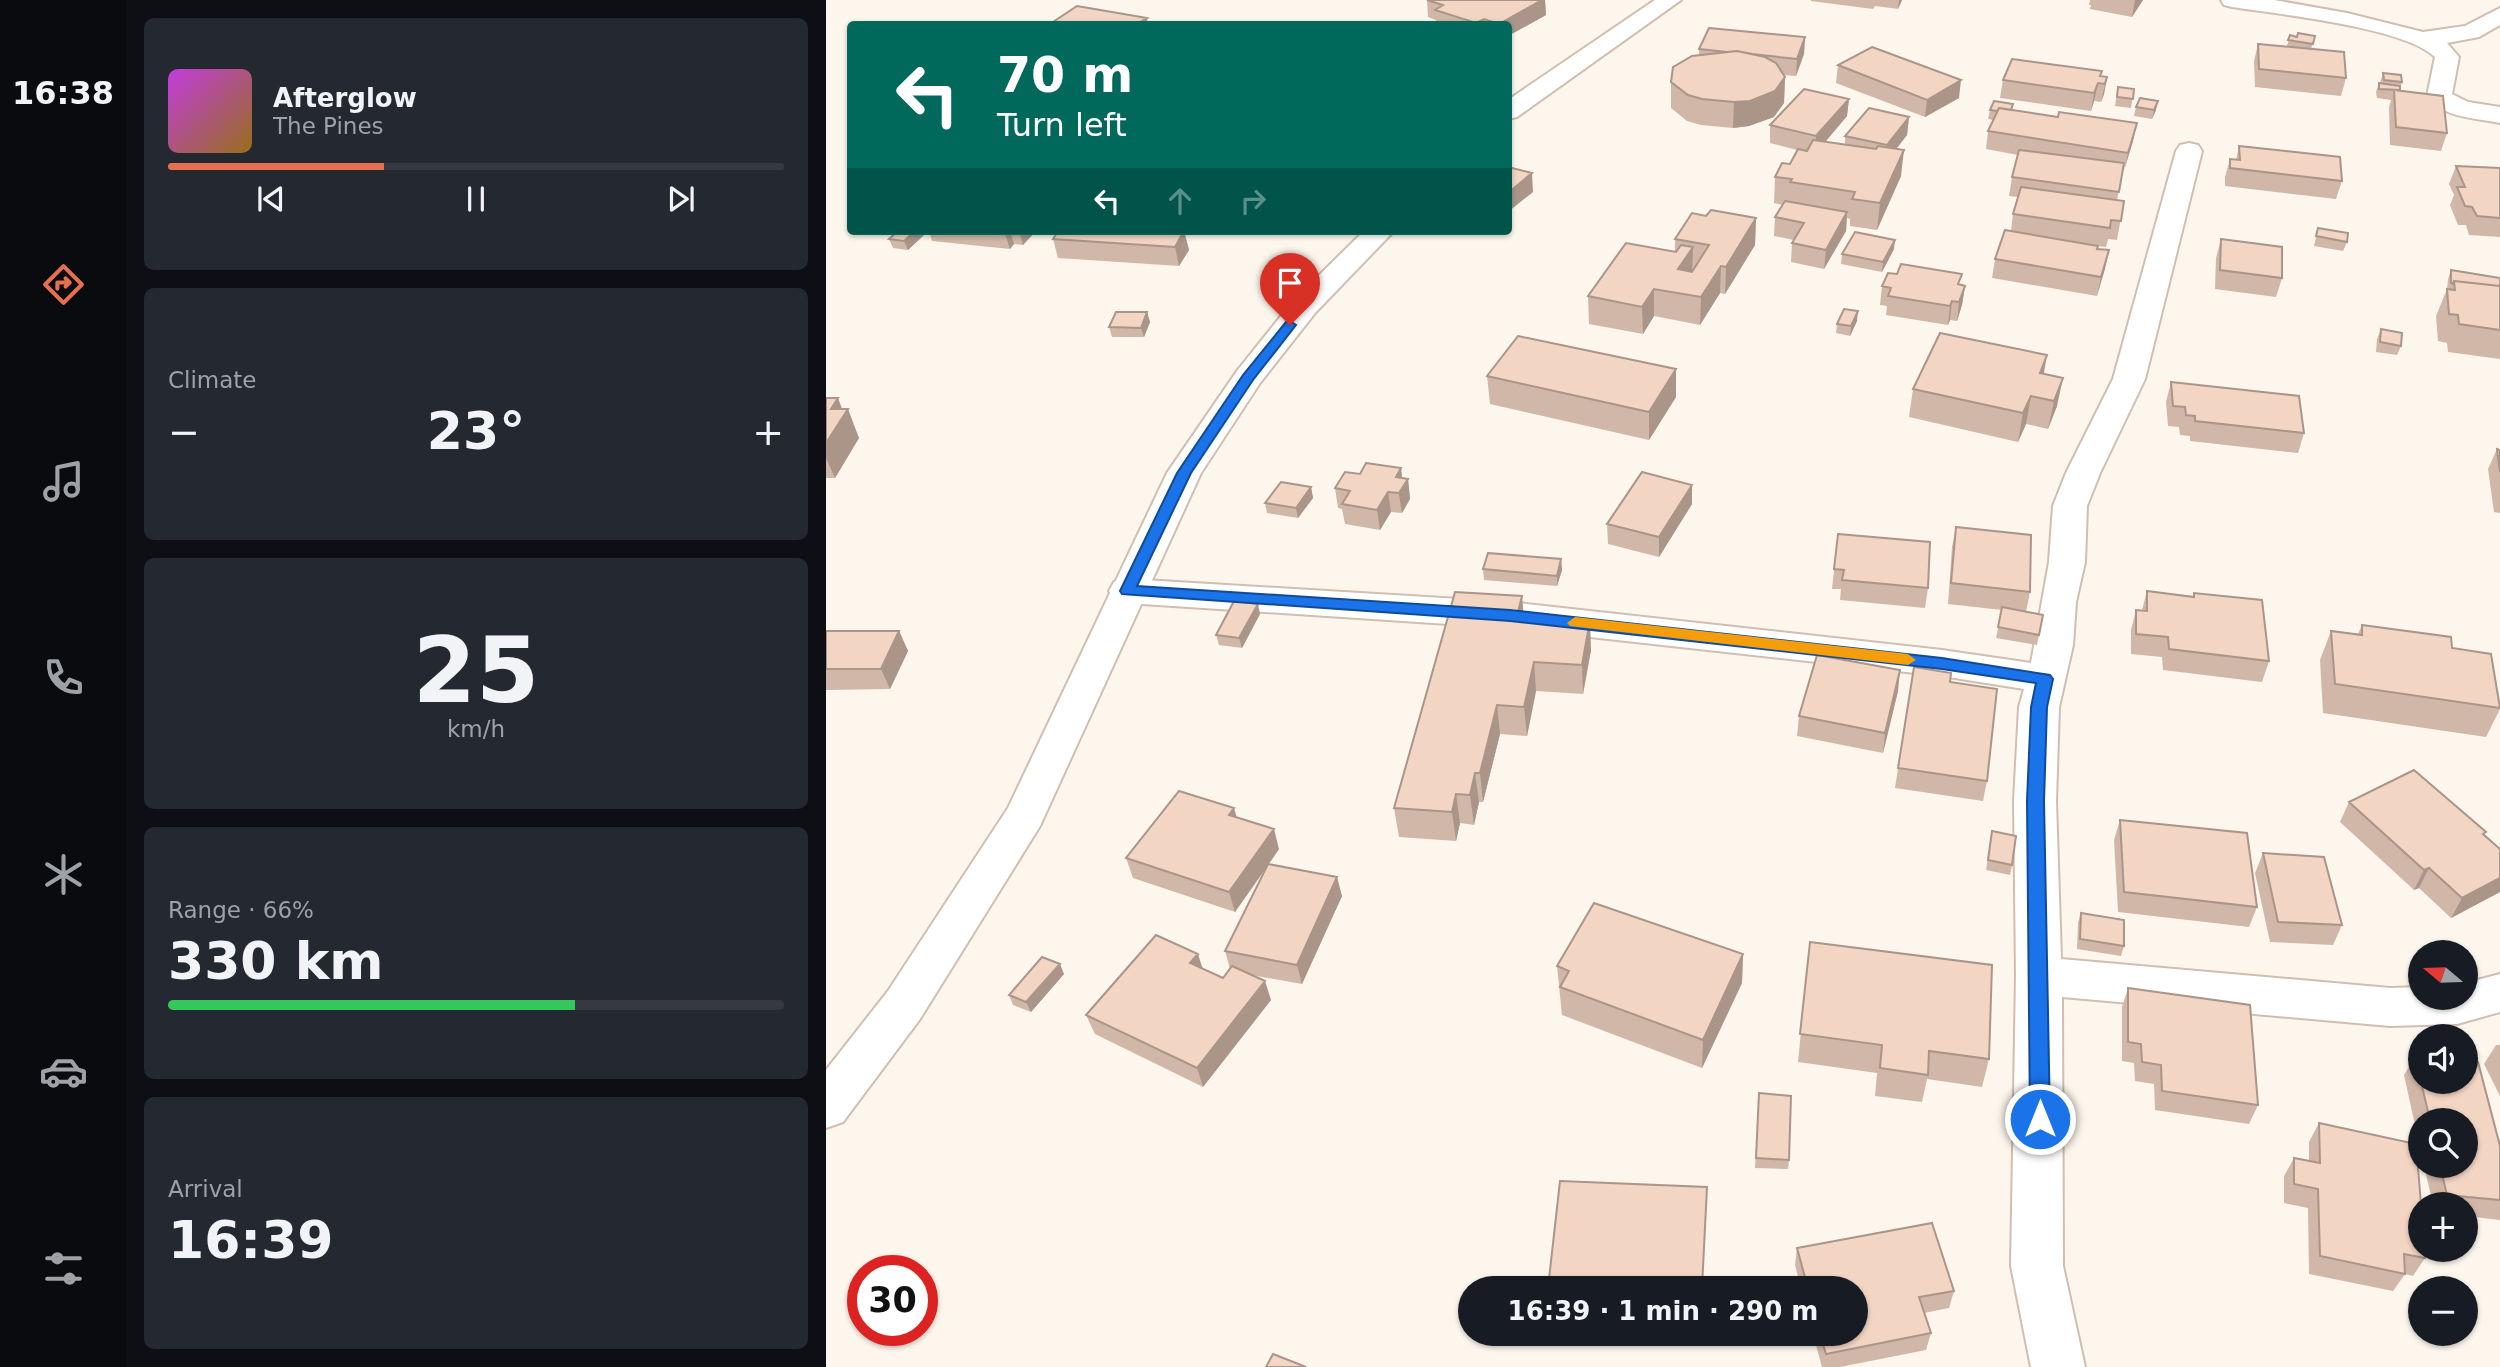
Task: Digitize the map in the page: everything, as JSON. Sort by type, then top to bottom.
[{"type":"street","points":[[1512,109],[1670,0]]},
{"type":"street","points":[[2232,0],[2351,22],[2424,39],[2441,47],[2447,57],[2447,65],[2440,80],[2439,96],[2444,101],[2464,108],[2500,115]]},
{"type":"street","points":[[2424,39],[2471,32],[2500,15]]},
{"type":"street","points":[[2059,1367],[2037,1266],[2039,976],[2035,801],[2039,707],[2054,645],[2058,602],[2067,562],[2070,506],[2083,473],[2129,379],[2189,151]]},
{"type":"street","points":[[826,1107],[904,1005],[1025,814],[1184,473],[1248,378],[1304,307],[1376,235]]},
{"type":"street","points":[[1127,591],[1510,615],[1942,663],[2045,679]]},
{"type":"street","points":[[2039,976],[2390,1007],[2457,1005],[2500,993]]},
{"type":"building","points":[[1427,0],[1542,0],[1504,21],[1470,21],[1435,10],[1443,5]]},
{"type":"building","points":[[1077,6],[1147,18],[1142,21],[1054,21]]},
{"type":"building","points":[[1709,28],[1805,37],[1797,59],[1699,49]]},
{"type":"building","points":[[2298,33],[2315,36],[2313,44],[2288,40],[2290,35],[2297,37]]},
{"type":"building","points":[[2258,44],[2344,52],[2346,78],[2259,69]]},
{"type":"building","points":[[1872,47],[1961,80],[1927,100],[1838,65]]},
{"type":"building","points":[[1737,51],[1765,57],[1776,63],[1785,77],[1775,91],[1750,101],[1734,102],[1688,95],[1671,82],[1673,67],[1692,56]]},
{"type":"building","points":[[2012,59],[2102,71],[2100,76],[2107,77],[2105,84],[2098,83],[2094,93],[2003,80]]},
{"type":"building","points":[[2383,73],[2401,75],[2402,82],[2384,80]]},
{"type":"building","points":[[2379,83],[2400,86],[2400,90],[2379,89]]},
{"type":"building","points":[[2118,87],[2134,89],[2133,99],[2117,97]]},
{"type":"building","points":[[1804,89],[1849,99],[1816,136],[1770,125]]},
{"type":"building","points":[[2394,90],[2443,96],[2447,133],[2396,127]]},
{"type":"building","points":[[2140,98],[2158,101],[2154,110],[2136,107]]},
{"type":"building","points":[[1994,101],[2013,104],[2011,110],[1990,110]]},
{"type":"building","points":[[1869,108],[1909,117],[1887,145],[1845,136]]},
{"type":"building","points":[[1999,108],[2058,117],[2059,112],[2137,123],[2128,153],[1988,131]]},
{"type":"building","points":[[1813,140],[1904,150],[1880,203],[1852,199],[1855,192],[1790,182],[1792,179],[1775,177],[1782,163],[1790,164],[1798,149],[1807,151]]},
{"type":"building","points":[[2239,146],[2340,157],[2342,181],[2230,168],[2230,159],[2240,160]]},
{"type":"building","points":[[2019,150],[2124,163],[2119,192],[2012,177]]},
{"type":"building","points":[[2456,166],[2500,168],[2500,218],[2477,216],[2472,207],[2465,206],[2457,187],[2465,187]]},
{"type":"building","points":[[1512,168],[1532,173],[1512,190]]},
{"type":"building","points":[[2021,187],[2124,201],[2121,221],[2111,220],[2110,228],[2013,214]]},
{"type":"building","points":[[1785,201],[1847,212],[1826,250],[1792,243],[1804,223],[1775,217]]},
{"type":"building","points":[[1711,210],[1756,218],[1726,267],[1721,266],[1701,297],[1654,289],[1642,307],[1588,296],[1626,243],[1676,252],[1681,245],[1693,247],[1678,269],[1692,272],[1709,245],[1675,239],[1692,213],[1706,216]]},
{"type":"building","points":[[2318,228],[2348,233],[2347,242],[2316,236]]},
{"type":"building","points":[[2005,230],[2109,250],[2101,277],[1995,259]]},
{"type":"building","points":[[1855,232],[1895,240],[1883,262],[1842,254]]},
{"type":"building","points":[[894,235],[911,235],[904,241],[889,239]]},
{"type":"building","points":[[1056,235],[1182,235],[1175,247],[1053,239]]},
{"type":"building","points":[[2221,239],[2282,247],[2282,278],[2220,270]]},
{"type":"building","points":[[1901,264],[1962,274],[1958,284],[1965,286],[1959,302],[1952,301],[1950,306],[1888,296],[1891,288],[1882,286],[1888,273],[1897,274]]},
{"type":"building","points":[[2451,270],[2500,278],[2500,286],[2454,281],[2453,284]]},
{"type":"building","points":[[2454,281],[2500,286],[2500,330],[2459,324],[2458,315],[2449,314],[2447,289],[2455,290]]},
{"type":"building","points":[[1844,309],[1858,311],[1851,326],[1837,324]]},
{"type":"building","points":[[1116,312],[1147,312],[1141,328],[1109,327]]},
{"type":"building","points":[[2381,329],[2402,333],[2401,346],[2380,342]]},
{"type":"building","points":[[1940,333],[2047,355],[2040,373],[2063,378],[2054,401],[2031,396],[2023,413],[1913,389]]},
{"type":"building","points":[[1518,336],[1676,369],[1649,412],[1487,376]]},
{"type":"building","points":[[2171,382],[2299,396],[2304,433],[2195,421],[2195,416],[2186,415],[2185,407],[2173,406]]},
{"type":"building","points":[[826,398],[838,398],[831,409],[848,409],[826,443]]},
{"type":"building","points":[[2497,449],[2500,450],[2500,472]]},
{"type":"building","points":[[1366,463],[1401,468],[1396,477],[1408,479],[1399,493],[1388,492],[1377,510],[1342,504],[1350,491],[1335,488],[1345,472],[1360,474]]},
{"type":"building","points":[[1642,472],[1692,485],[1659,537],[1607,524]]},
{"type":"building","points":[[1281,482],[1311,487],[1296,508],[1265,503]]},
{"type":"building","points":[[1956,527],[2031,535],[2030,592],[1951,583]]},
{"type":"building","points":[[1838,534],[1930,542],[1928,588],[1842,580],[1844,570],[1834,569]]},
{"type":"building","points":[[1488,553],[1561,559],[1557,576],[1483,569]]},
{"type":"building","points":[[2147,591],[2194,597],[2194,593],[2262,600],[2269,661],[2169,649],[2168,637],[2136,634],[2136,610],[2147,611]]},
{"type":"building","points":[[1455,592],[1522,596],[1517,616],[1590,620],[1582,665],[1534,662],[1524,707],[1497,705],[1480,773],[1475,773],[1470,795],[1456,794],[1452,812],[1394,808]]},
{"type":"building","points":[[1234,601],[1258,604],[1239,638],[1216,635]]},
{"type":"building","points":[[2002,607],[2043,615],[2039,635],[1998,627]]},
{"type":"building","points":[[2362,625],[2451,637],[2452,648],[2491,654],[2500,708],[2335,684],[2331,631],[2362,635]]},
{"type":"building","points":[[826,631],[899,631],[881,669],[826,669]]},
{"type":"building","points":[[1817,655],[1900,670],[1885,733],[1799,716]]},
{"type":"building","points":[[1914,667],[1951,673],[1950,682],[1997,689],[1987,781],[1898,768]]},
{"type":"building","points":[[2414,770],[2486,832],[2483,834],[2500,849],[2500,878],[2462,898],[2429,868],[2424,870],[2349,802]]},
{"type":"building","points":[[1179,791],[1234,808],[1229,815],[1274,829],[1229,892],[1126,858]]},
{"type":"building","points":[[2120,820],[2247,833],[2257,907],[2124,892]]},
{"type":"building","points":[[1992,831],[2016,836],[2012,865],[1988,860]]},
{"type":"building","points":[[2263,853],[2324,857],[2342,925],[2278,922]]},
{"type":"building","points":[[1268,864],[1337,877],[1297,965],[1225,951]]},
{"type":"building","points":[[1594,903],[1743,954],[1703,1040],[1560,987],[1569,971],[1557,966]]},
{"type":"building","points":[[2081,913],[2124,920],[2124,946],[2080,939]]},
{"type":"building","points":[[1156,935],[1198,954],[1190,963],[1223,978],[1232,966],[1265,981],[1197,1068],[1086,1015]]},
{"type":"building","points":[[1810,942],[1992,965],[1989,1059],[1929,1051],[1928,1075],[1880,1068],[1882,1045],[1800,1034]]},
{"type":"building","points":[[1042,957],[1060,964],[1026,1002],[1009,995]]},
{"type":"building","points":[[2128,988],[2250,1005],[2258,1105],[2162,1091],[2161,1065],[2142,1062],[2141,1044],[2128,1042]]},
{"type":"building","points":[[2478,1062],[2500,1146],[2500,1200],[2478,1198],[2478,1192],[2446,1192],[2443,1178],[2478,1178],[2478,1108],[2427,1108],[2424,1094],[2478,1094]]},
{"type":"building","points":[[1759,1093],[1791,1096],[1789,1160],[1756,1158]]},
{"type":"building","points":[[2319,1123],[2408,1142],[2408,1178],[2419,1178],[2420,1192],[2408,1192],[2408,1255],[2404,1254],[2405,1274],[2320,1256],[2318,1189],[2294,1184],[2294,1158],[2320,1163]]},
{"type":"building","points":[[1560,1181],[1707,1187],[1703,1276],[1549,1276]]},
{"type":"building","points":[[1932,1223],[1954,1291],[1919,1297],[1931,1333],[1868,1346],[1868,1276],[1805,1276],[1797,1248]]},
{"type":"building","points":[[1824,1346],[1866,1346],[1826,1354]]},
{"type":"building","points":[[1273,1354],[1306,1367],[1266,1367]]},
{"type":"slow traffic","points":[[1575,623],[1908,660]]},
{"type":"route","points":[[1290,325],[1248,378],[1184,473],[1127,591],[1510,615],[1942,663],[2045,679],[2039,707],[2035,801],[2040,1119]]}]
